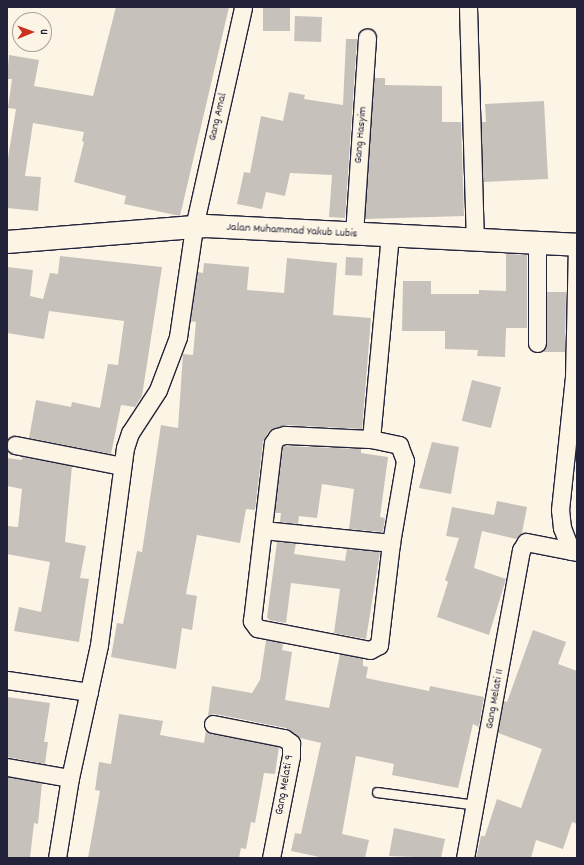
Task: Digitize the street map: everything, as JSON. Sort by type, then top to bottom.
[{"type":"main road","name":"Jalan Muhammad Yakub Lubis","points":[[7,242],[194,227],[577,245]]},
{"type":"street","name":"Gang Amal","points":[[57,858],[70,778],[100,645],[122,466],[130,434],[158,390],[178,337],[194,227],[243,7]]},
{"type":"street","points":[[468,7],[475,240]]},
{"type":"street","name":"Gang Hasyim","points":[[354,234],[368,36]]},
{"type":"street","points":[[371,439],[390,236]]},
{"type":"street","points":[[537,242],[537,343]]},
{"type":"street","points":[[574,551],[562,528],[560,510],[574,377],[577,245]]},
{"type":"street","points":[[285,435],[371,439],[399,445],[404,453],[405,461],[391,543],[380,640],[376,648],[370,650],[257,628],[252,621],[273,443],[277,437],[285,435]]},
{"type":"street","points":[[15,445],[122,466]]},
{"type":"street","points":[[263,530],[391,543]]},
{"type":"street","name":"Gang Melati 11","points":[[465,858],[477,805],[521,550],[526,542],[574,551]]},
{"type":"street","points":[[7,680],[89,692]]},
{"type":"street","name":"Gang Melati 9","points":[[213,724],[284,738],[291,743],[290,756],[271,858]]},
{"type":"street","points":[[7,767],[70,778]]},
{"type":"lane","points":[[377,792],[477,805]]},
{"type":"building","points":[[116,7],[229,7],[180,216],[124,204],[126,196],[74,182],[84,142],[82,141],[84,132],[33,123],[25,176],[41,177],[38,211],[7,208],[7,164],[16,109],[8,108],[12,79],[7,79],[9,55],[39,60],[34,86],[93,96]]},
{"type":"building","points":[[263,7],[290,7],[290,31],[263,31]]},
{"type":"building","points":[[295,16],[322,17],[321,42],[294,41]]},
{"type":"building","points":[[346,39],[357,39],[345,218],[329,217],[332,175],[290,173],[285,196],[266,192],[262,209],[237,204],[244,172],[250,173],[261,116],[283,121],[289,92],[305,95],[304,99],[343,105]]},
{"type":"building","points":[[374,78],[385,78],[385,85],[442,86],[442,122],[461,122],[464,216],[365,219]]},
{"type":"building","points":[[544,101],[548,179],[483,182],[481,122],[486,122],[485,104]]},
{"type":"building","points":[[506,254],[527,255],[527,328],[506,328],[505,357],[477,356],[478,350],[445,349],[445,331],[402,331],[403,281],[431,281],[431,294],[479,294],[479,290],[506,291]]},
{"type":"building","points":[[60,256],[162,267],[142,396],[135,407],[121,405],[111,454],[29,438],[36,400],[71,407],[72,402],[100,408],[108,364],[118,365],[124,321],[49,311],[44,339],[7,333],[7,267],[33,270],[30,296],[43,299],[50,273],[58,274]]},
{"type":"building","points":[[346,257],[363,258],[362,276],[345,275]]},
{"type":"building","points":[[287,258],[337,263],[333,315],[371,318],[362,429],[285,425],[269,431],[263,442],[255,510],[246,509],[240,543],[197,535],[186,594],[197,596],[192,630],[182,628],[176,669],[111,657],[117,623],[123,624],[137,551],[142,552],[161,425],[178,428],[183,354],[193,355],[196,322],[190,321],[198,272],[203,273],[204,263],[249,267],[247,290],[284,293]]},
{"type":"building","points":[[547,292],[566,292],[565,352],[541,352],[547,343]]},
{"type":"building","points":[[472,380],[501,387],[491,428],[462,421]]},
{"type":"building","points":[[432,442],[459,447],[451,494],[419,488]]},
{"type":"building","points":[[283,446],[361,449],[361,453],[388,457],[380,517],[385,518],[383,532],[349,529],[354,489],[322,484],[317,518],[299,516],[298,524],[280,522],[281,513],[275,513]]},
{"type":"building","points":[[22,457],[72,466],[65,542],[86,546],[80,578],[89,579],[79,642],[14,631],[19,607],[41,612],[50,562],[7,554],[7,526],[18,527],[22,489],[7,486],[7,458],[22,460]]},
{"type":"building","points":[[497,501],[527,507],[522,533],[516,539],[482,531],[474,568],[506,579],[489,635],[437,617],[448,582],[445,580],[459,538],[446,536],[452,507],[494,515]]},
{"type":"building","points":[[277,542],[296,543],[294,554],[345,561],[347,549],[380,552],[366,639],[334,633],[340,589],[291,583],[286,623],[269,620],[267,617]]},
{"type":"building","points":[[533,630],[566,642],[558,664],[577,671],[577,824],[572,822],[563,849],[536,840],[531,858],[476,858],[481,836],[485,836],[497,799],[521,808],[542,749],[498,733],[504,701],[507,702]]},
{"type":"building","points":[[266,640],[283,643],[282,650],[292,652],[285,700],[329,708],[340,654],[363,659],[363,666],[368,667],[366,678],[429,691],[430,686],[484,697],[479,727],[473,724],[458,788],[392,775],[394,764],[356,756],[342,834],[369,840],[365,858],[324,858],[291,851],[295,833],[301,834],[321,743],[300,738],[286,728],[215,714],[208,716],[212,686],[252,693],[260,680]]},
{"type":"building","points":[[7,697],[50,703],[44,742],[48,742],[45,764],[7,757]]},
{"type":"building","points":[[119,714],[163,721],[160,735],[204,743],[206,730],[211,734],[279,747],[275,774],[264,773],[255,823],[251,822],[246,849],[241,848],[239,858],[88,858],[100,791],[95,790],[99,762],[111,764]]},
{"type":"building","points":[[7,777],[42,783],[38,824],[34,823],[30,858],[7,858]]},
{"type":"building","points":[[394,828],[445,839],[441,858],[389,856]]}]
